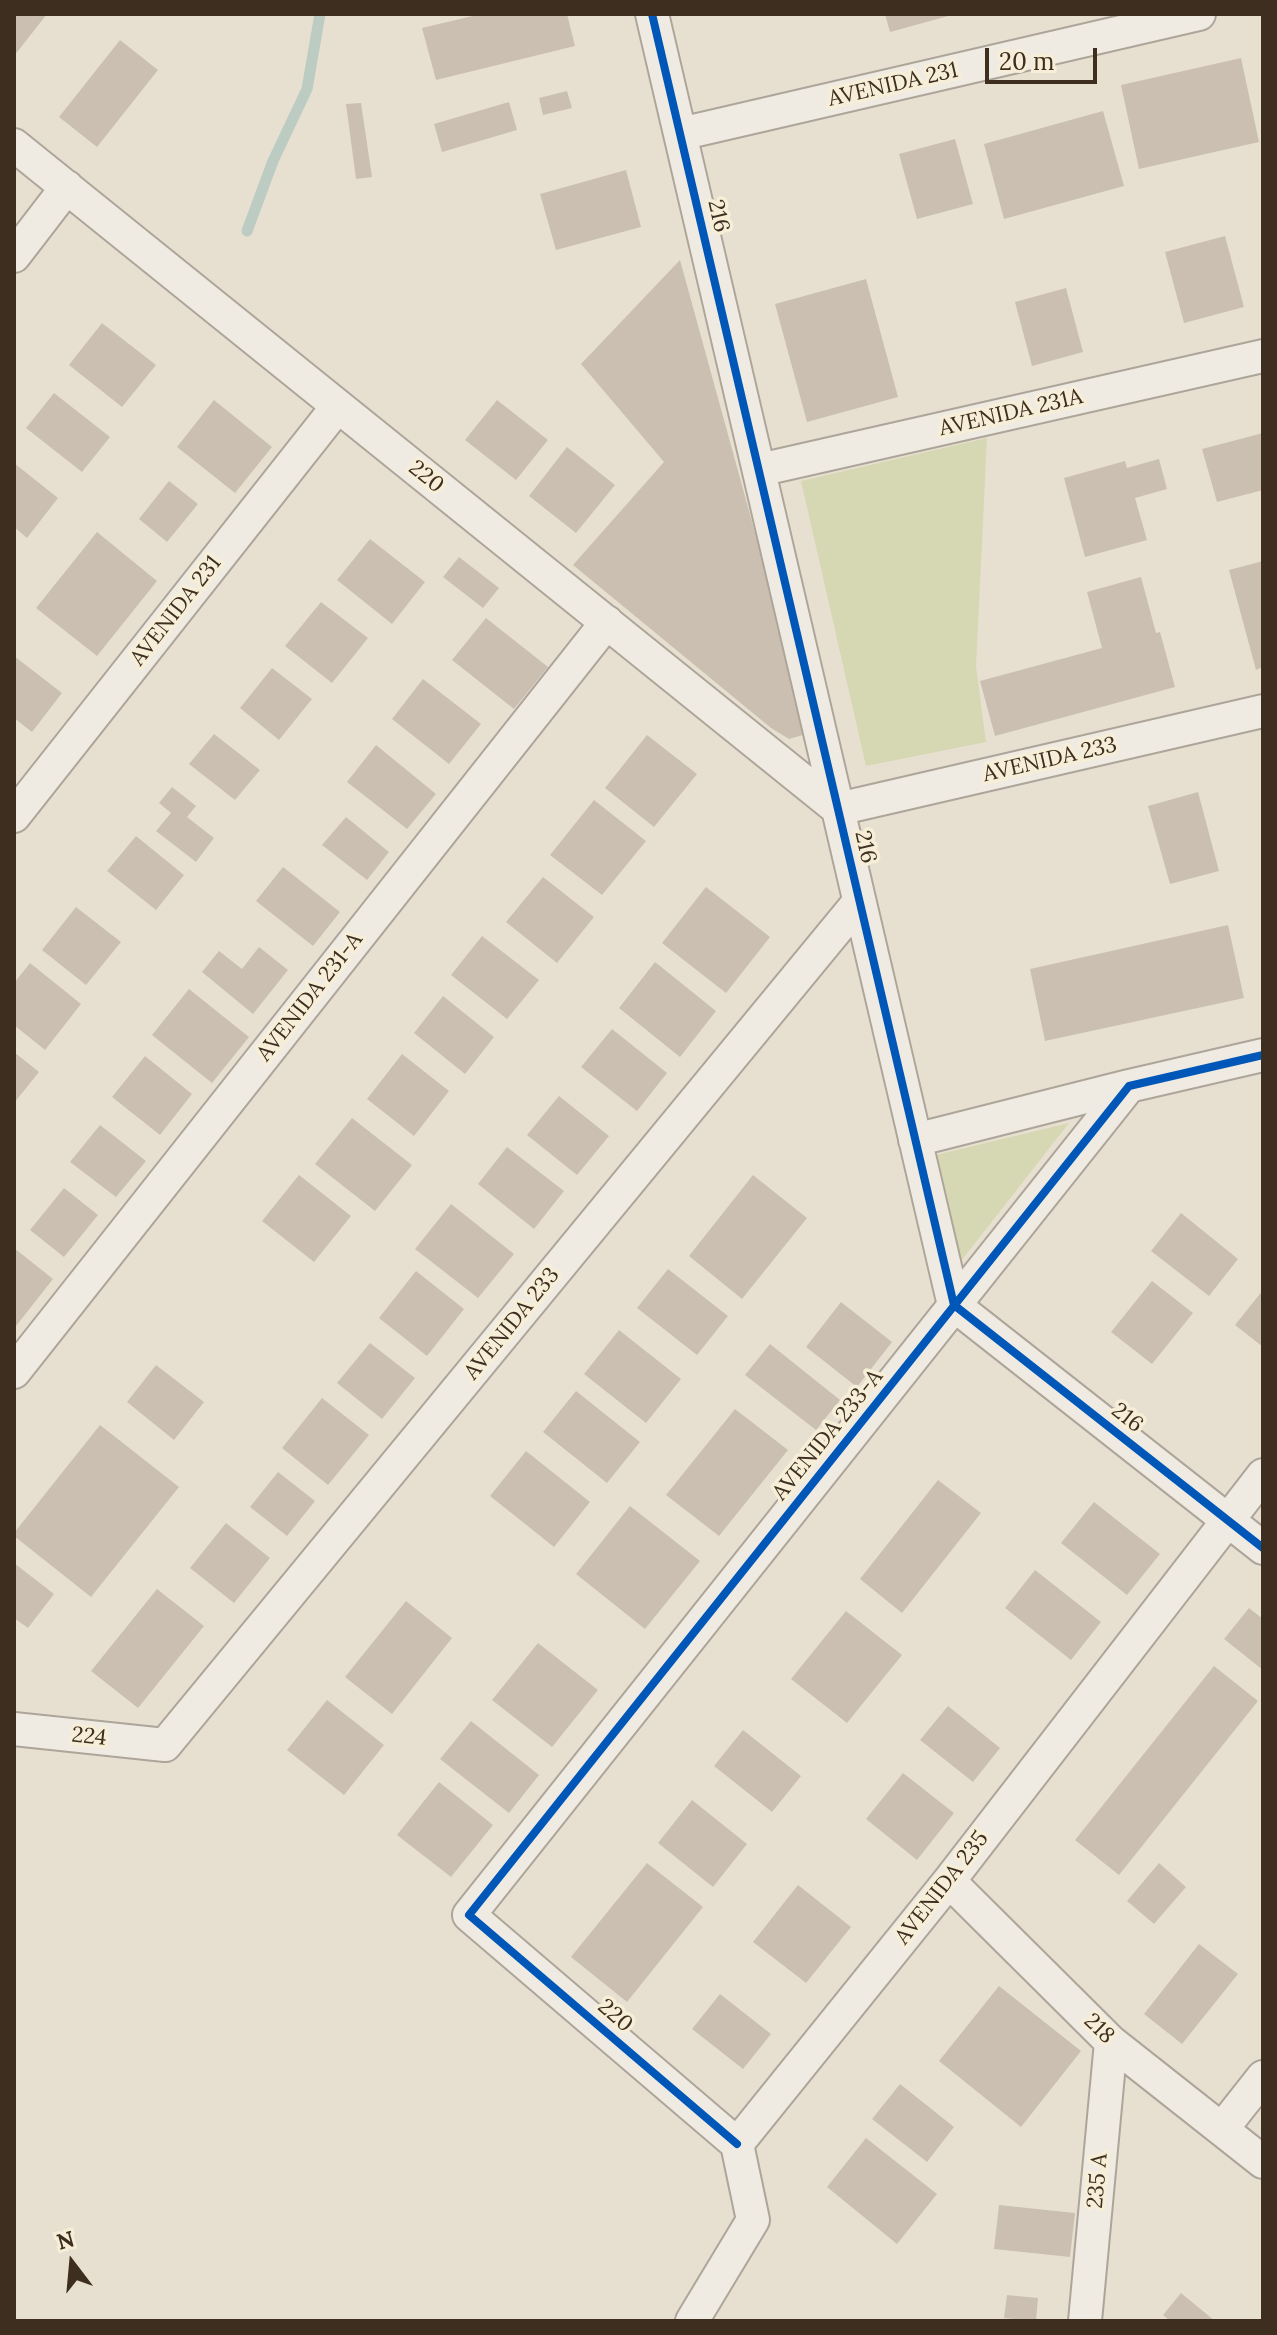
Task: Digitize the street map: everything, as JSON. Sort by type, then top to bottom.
[{"type":"street","name":"216","points":[[652,14],[954,1305],[1263,1548]]},
{"type":"street","name":"AVENIDA 231","points":[[680,134],[1199,14]]},
{"type":"street","name":"220","points":[[14,145],[838,809]]},
{"type":"street","points":[[14,256],[67,187]]},
{"type":"street","name":"AVENIDA 231A","points":[[759,470],[1263,356]]},
{"type":"street","name":"AVENIDA 231","points":[[14,816],[338,406]]},
{"type":"street","name":"AVENIDA 231-A","points":[[14,1372],[607,622]]},
{"type":"street","name":"AVENIDA 233","points":[[838,809],[1263,711]]},
{"type":"street","name":"AVENIDA 233","points":[[165,1745],[859,902]]},
{"type":"street","points":[[915,1140],[1263,1055]]},
{"type":"street","name":"AVENIDA 233-A","points":[[469,1915],[1129,1086]]},
{"type":"street","name":"AVENIDA 235","points":[[737,2144],[949,1881],[1263,1475]]},
{"type":"street","name":"224","points":[[14,1729],[165,1745]]},
{"type":"street","name":"218","points":[[949,1881],[1111,2042],[1263,2162]]},
{"type":"street","name":"220","points":[[469,1915],[737,2144]]},
{"type":"street","name":"235 A","points":[[1085,2321],[1111,2042]]},
{"type":"street","points":[[1222,2129],[1263,2077]]},
{"type":"street","points":[[692,2321],[753,2220],[737,2144]]},
{"type":"green space","points":[[987,438],[976,667],[986,742],[866,766],[801,481]]},
{"type":"green space","points":[[1069,1123],[961,1261],[936,1155]]},
{"type":"building","points":[[14,14],[47,14],[14,56]]},
{"type":"building","points":[[481,14],[567,14],[575,46],[436,80],[422,28]]},
{"type":"building","points":[[885,14],[952,14],[952,15],[890,32]]},
{"type":"building","points":[[120,40],[158,70],[97,147],[59,117]]},
{"type":"building","points":[[1241,58],[1259,142],[1139,169],[1121,85]]},
{"type":"building","points":[[567,91],[572,108],[543,115],[539,98]]},
{"type":"building","points":[[509,102],[517,130],[442,152],[434,124]]},
{"type":"building","points":[[361,103],[372,177],[356,179],[346,104]]},
{"type":"building","points":[[1103,111],[1124,186],[1004,219],[984,144]]},
{"type":"building","points":[[955,139],[973,204],[917,219],[899,154]]},
{"type":"building","points":[[626,170],[641,227],[556,250],[540,194]]},
{"type":"building","points":[[1225,236],[1244,307],[1184,323],[1165,252]]},
{"type":"building","points":[[680,260],[806,718],[803,735],[789,739],[771,728],[573,565],[664,462],[581,364]]},
{"type":"building","points":[[866,279],[898,397],[807,422],[775,304]]},
{"type":"building","points":[[1066,288],[1083,352],[1032,366],[1015,302]]},
{"type":"building","points":[[102,323],[156,365],[122,407],[69,365]]},
{"type":"building","points":[[54,393],[110,437],[82,472],[26,428]]},
{"type":"building","points":[[214,400],[272,447],[235,493],[177,447]]},
{"type":"building","points":[[497,400],[548,440],[516,480],[465,440]]},
{"type":"building","points":[[1263,433],[1263,490],[1217,502],[1202,449]]},
{"type":"building","points":[[567,447],[615,485],[576,533],[529,496]]},
{"type":"building","points":[[1159,459],[1167,489],[1135,498],[1147,540],[1085,557],[1064,478],[1125,461],[1127,468]]},
{"type":"building","points":[[14,463],[58,498],[27,538],[14,527]]},
{"type":"building","points":[[169,481],[198,504],[167,542],[139,519]]},
{"type":"building","points":[[97,532],[157,581],[97,656],[36,608]]},
{"type":"building","points":[[370,539],[425,582],[392,624],[337,580]]},
{"type":"building","points":[[459,557],[499,588],[483,608],[443,577]]},
{"type":"building","points":[[1263,561],[1263,667],[1256,670],[1229,570]]},
{"type":"building","points":[[1141,577],[1175,687],[995,736],[980,681],[1102,648],[1087,592]]},
{"type":"building","points":[[321,602],[368,638],[332,683],[285,646]]},
{"type":"building","points":[[486,618],[548,667],[514,709],[452,660]]},
{"type":"building","points":[[14,656],[62,693],[32,732],[14,718]]},
{"type":"building","points":[[272,668],[312,699],[279,740],[240,708]]},
{"type":"building","points":[[423,679],[481,724],[449,764],[392,719]]},
{"type":"building","points":[[214,734],[260,770],[235,800],[189,764]]},
{"type":"building","points":[[647,735],[697,774],[654,827],[605,788]]},
{"type":"building","points":[[376,745],[436,794],[407,829],[347,782]]},
{"type":"building","points":[[172,787],[196,806],[187,817],[214,838],[196,862],[156,831],[171,813],[159,803]]},
{"type":"building","points":[[1198,792],[1219,871],[1170,884],[1148,806]]},
{"type":"building","points":[[594,800],[646,841],[602,895],[550,855]]},
{"type":"building","points":[[346,817],[389,852],[367,880],[322,845]]},
{"type":"building","points":[[136,836],[184,875],[156,910],[107,871]]},
{"type":"building","points":[[283,867],[340,912],[313,946],[256,901]]},
{"type":"building","points":[[543,877],[594,917],[557,963],[506,922]]},
{"type":"building","points":[[706,887],[770,937],[726,993],[662,943]]},
{"type":"building","points":[[76,907],[121,942],[86,985],[42,950]]},
{"type":"building","points":[[1228,925],[1244,998],[1045,1041],[1030,969]]},
{"type":"building","points":[[482,936],[539,980],[507,1019],[451,975]]},
{"type":"building","points":[[259,947],[288,970],[253,1014],[202,972],[219,951],[242,969]]},
{"type":"building","points":[[655,962],[716,1011],[680,1057],[619,1008]]},
{"type":"building","points":[[30,963],[81,1004],[45,1050],[14,1025],[14,983]]},
{"type":"building","points":[[189,989],[249,1037],[212,1083],[152,1035]]},
{"type":"building","points":[[443,996],[494,1037],[465,1074],[414,1033]]},
{"type":"building","points":[[612,1029],[667,1073],[637,1111],[581,1067]]},
{"type":"building","points":[[14,1052],[39,1072],[14,1103]]},
{"type":"building","points":[[402,1054],[449,1091],[414,1136],[367,1099]]},
{"type":"building","points":[[145,1056],[192,1094],[160,1135],[112,1097]]},
{"type":"building","points":[[559,1096],[609,1136],[577,1175],[527,1135]]},
{"type":"building","points":[[352,1118],[412,1165],[375,1211],[315,1164]]},
{"type":"building","points":[[100,1125],[146,1161],[116,1197],[70,1162]]},
{"type":"building","points":[[507,1147],[564,1191],[534,1229],[478,1184]]},
{"type":"building","points":[[299,1175],[351,1216],[314,1262],[262,1221]]},
{"type":"building","points":[[753,1175],[807,1218],[742,1299],[689,1256]]},
{"type":"building","points":[[64,1188],[98,1215],[64,1257],[30,1230]]},
{"type":"building","points":[[451,1204],[514,1254],[478,1298],[415,1249]]},
{"type":"building","points":[[1181,1213],[1238,1259],[1209,1296],[1151,1251]]},
{"type":"building","points":[[14,1248],[53,1279],[16,1326],[14,1324]]},
{"type":"building","points":[[668,1269],[728,1316],[697,1355],[637,1308]]},
{"type":"building","points":[[416,1271],[464,1309],[427,1356],[379,1318]]},
{"type":"building","points":[[1152,1281],[1193,1313],[1152,1364],[1111,1332]]},
{"type":"building","points":[[1263,1290],[1263,1347],[1235,1325]]},
{"type":"building","points":[[841,1302],[892,1342],[857,1387],[806,1347]]},
{"type":"building","points":[[619,1330],[681,1379],[646,1423],[584,1374]]},
{"type":"building","points":[[370,1343],[415,1378],[382,1419],[337,1383]]},
{"type":"building","points":[[770,1344],[840,1400],[816,1430],[745,1375]]},
{"type":"building","points":[[156,1365],[204,1402],[174,1440],[127,1402]]},
{"type":"building","points":[[576,1391],[640,1442],[607,1483],[543,1432]]},
{"type":"building","points":[[322,1398],[369,1435],[328,1485],[282,1448]]},
{"type":"building","points":[[735,1409],[788,1450],[719,1536],[666,1495]]},
{"type":"building","points":[[100,1425],[179,1487],[91,1597],[14,1533]]},
{"type":"building","points":[[526,1451],[590,1502],[554,1547],[490,1496]]},
{"type":"building","points":[[278,1472],[315,1501],[287,1536],[250,1507]]},
{"type":"building","points":[[938,1480],[981,1513],[902,1613],[860,1579]]},
{"type":"building","points":[[1094,1502],[1160,1554],[1127,1595],[1061,1543]]},
{"type":"building","points":[[630,1506],[700,1561],[645,1629],[576,1574]]},
{"type":"building","points":[[226,1523],[270,1558],[234,1603],[190,1568]]},
{"type":"building","points":[[14,1563],[54,1594],[28,1628],[14,1618]]},
{"type":"building","points":[[1035,1570],[1101,1622],[1071,1660],[1005,1608]]},
{"type":"building","points":[[157,1589],[204,1626],[138,1708],[91,1671]]},
{"type":"building","points":[[406,1601],[452,1638],[392,1714],[345,1677]]},
{"type":"building","points":[[1249,1608],[1263,1619],[1263,1670],[1224,1639]]},
{"type":"building","points":[[846,1611],[902,1655],[847,1723],[791,1679]]},
{"type":"building","points":[[538,1643],[598,1690],[552,1747],[492,1700]]},
{"type":"building","points":[[1214,1666],[1258,1701],[1119,1875],[1075,1840]]},
{"type":"building","points":[[327,1700],[384,1745],[344,1795],[287,1750]]},
{"type":"building","points":[[948,1706],[1000,1748],[973,1782],[920,1740]]},
{"type":"building","points":[[471,1721],[539,1775],[509,1813],[440,1759]]},
{"type":"building","points":[[743,1730],[801,1776],[772,1812],[714,1766]]},
{"type":"building","points":[[903,1773],[954,1813],[917,1860],[866,1819]]},
{"type":"building","points":[[439,1782],[493,1825],[451,1877],[397,1835]]},
{"type":"building","points":[[692,1800],[747,1844],[713,1887],[658,1843]]},
{"type":"building","points":[[647,1863],[703,1907],[627,2002],[571,1957]]},
{"type":"building","points":[[1159,1863],[1186,1887],[1154,1924],[1127,1901]]},
{"type":"building","points":[[798,1885],[851,1927],[806,1983],[753,1942]]},
{"type":"building","points":[[1199,1944],[1238,1974],[1182,2044],[1144,2014]]},
{"type":"building","points":[[999,1986],[1081,2051],[1021,2127],[939,2061]]},
{"type":"building","points":[[720,1994],[771,2034],[743,2069],[692,2029]]},
{"type":"building","points":[[900,2084],[954,2127],[927,2162],[872,2119]]},
{"type":"building","points":[[866,2138],[937,2194],[897,2244],[827,2187]]},
{"type":"building","points":[[999,2205],[1075,2213],[1070,2257],[994,2249]]},
{"type":"building","points":[[1181,2293],[1215,2321],[1170,2321],[1163,2315]]},
{"type":"building","points":[[1007,2295],[1038,2298],[1036,2321],[1004,2318]]},
{"type":"waterway","points":[[247,231],[273,161],[307,89],[320,14]]},
{"type":"cycle path","points":[[652,14],[954,1305],[1263,1548]]},
{"type":"cycle path","points":[[737,2144],[469,1915],[1129,1086],[1263,1055]]}]
